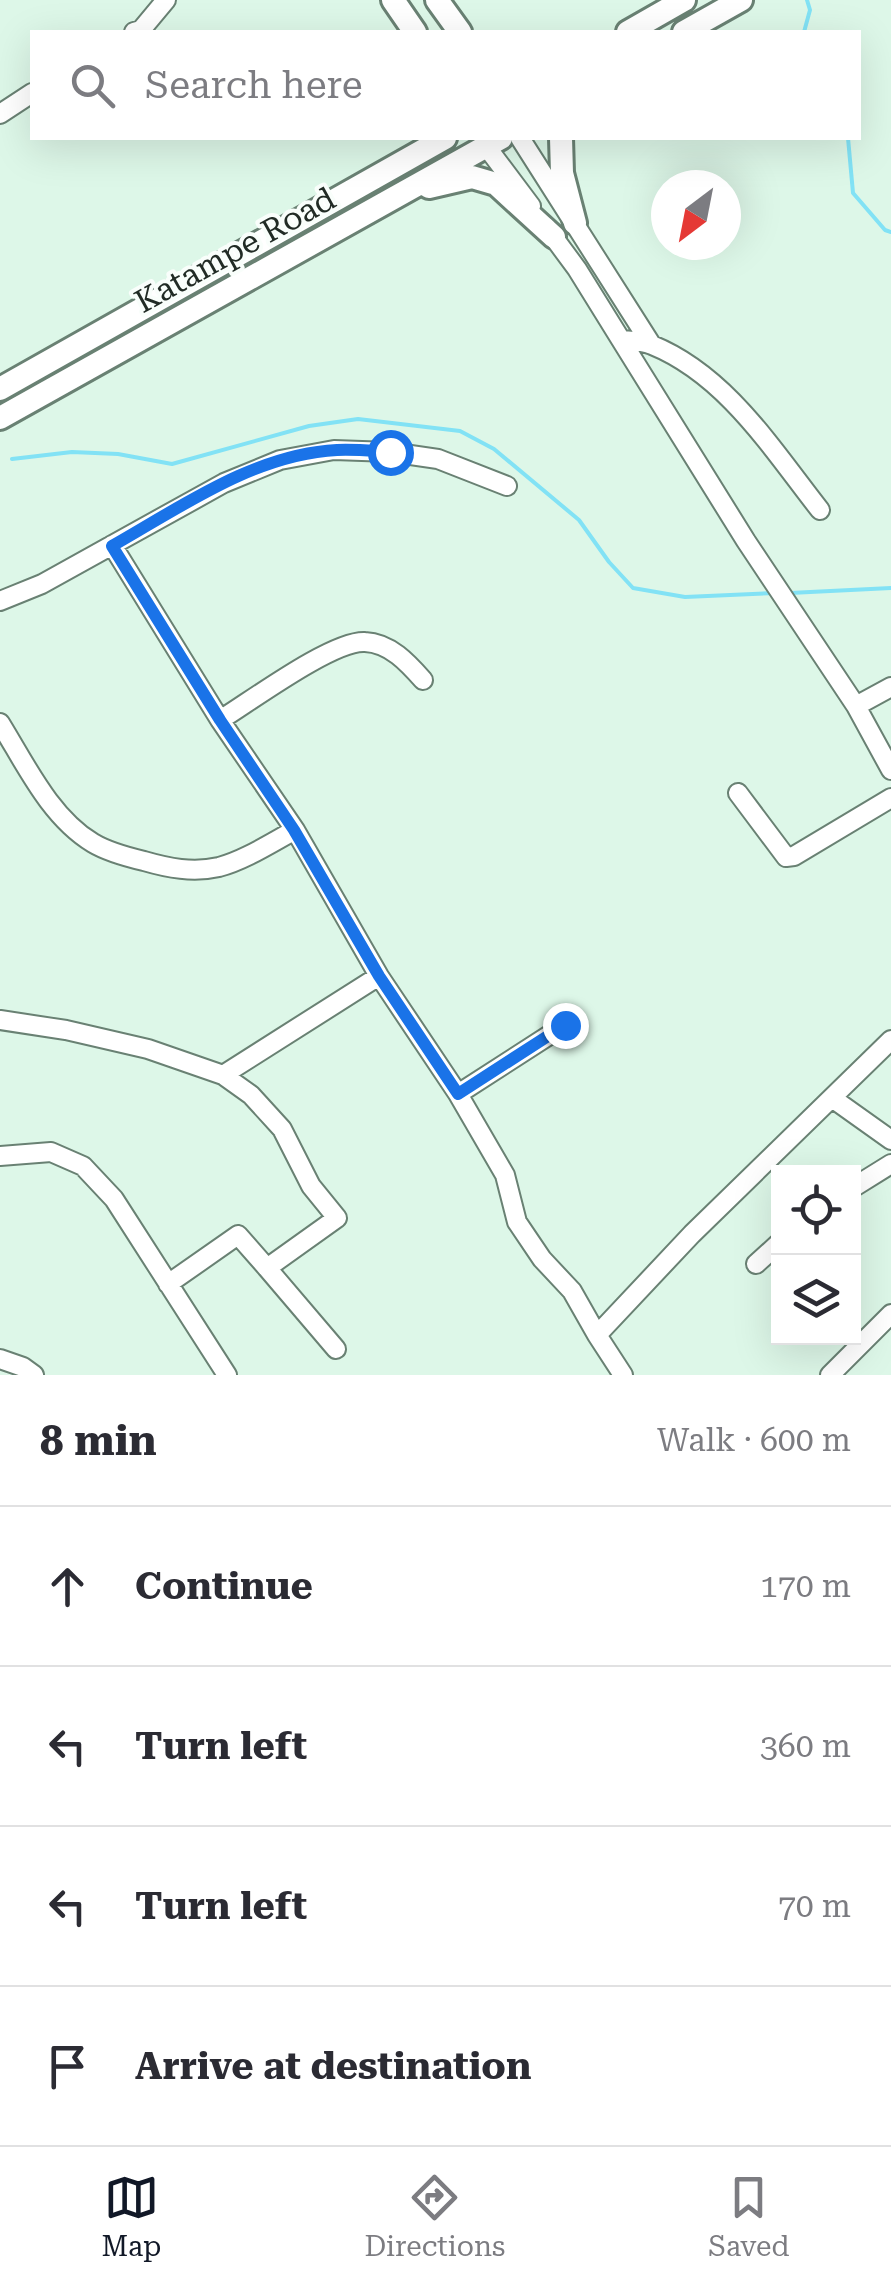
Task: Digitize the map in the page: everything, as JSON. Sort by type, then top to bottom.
[{"type":"main road","points":[[393,0],[414,30]]},
{"type":"main road","points":[[437,0],[459,30]]},
{"type":"main road","points":[[632,30],[684,0]]},
{"type":"main road","points":[[688,30],[741,0]]},
{"type":"main road","points":[[408,158],[422,140]]},
{"type":"main road","name":"Katampe Road","points":[[0,388],[440,140]]},
{"type":"main road","name":"Katampe Road","points":[[0,418],[406,192],[489,140]]},
{"type":"main road","points":[[561,140],[562,173],[575,223]]},
{"type":"main road","points":[[406,192],[472,178],[496,184],[554,237]]},
{"type":"street","points":[[141,30],[166,0]]},
{"type":"street","points":[[0,114],[30,93]]},
{"type":"street","points":[[489,140],[856,706],[891,770]]},
{"type":"street","points":[[521,140],[650,344]]},
{"type":"street","points":[[621,340],[650,344],[707,378],[746,414],[820,510]]},
{"type":"street","points":[[0,601],[42,584],[224,483],[280,460],[334,450],[390,452],[438,460],[507,486]]},
{"type":"street","points":[[112,546],[294,830],[379,976],[458,1094],[505,1175],[517,1222],[542,1259],[572,1291],[606,1353],[623,1375]]},
{"type":"street","points":[[220,720],[339,646],[366,642],[399,654],[424,680]]},
{"type":"street","points":[[856,706],[891,686]]},
{"type":"street","points":[[0,723],[44,795],[71,826],[94,844],[127,857],[165,868],[194,870],[220,866],[294,830]]},
{"type":"street","points":[[738,793],[786,857],[794,856],[891,798]]},
{"type":"street","points":[[223,1075],[379,976]]},
{"type":"street","points":[[0,1020],[148,1049],[223,1075],[251,1095],[282,1129],[311,1186],[337,1218],[267,1268]]},
{"type":"street","points":[[458,1094],[565,1025]]},
{"type":"street","points":[[597,1334],[692,1234],[891,1040]]},
{"type":"street","points":[[832,1098],[891,1140]]},
{"type":"street","points":[[0,1156],[51,1152],[84,1166],[114,1198],[226,1375]]},
{"type":"street","points":[[861,1183],[891,1164]]},
{"type":"street","points":[[168,1284],[238,1236],[336,1349]]},
{"type":"street","points":[[756,1264],[771,1250]]},
{"type":"street","points":[[830,1375],[891,1314]]},
{"type":"street","points":[[0,1359],[34,1375]]},
{"type":"waterway","points":[[805,30],[810,10],[807,0]]},
{"type":"waterway","points":[[848,140],[853,193],[891,232]]},
{"type":"waterway","points":[[12,459],[72,452],[118,454],[172,464],[309,426],[358,419],[460,431],[494,449],[579,520],[633,588],[685,597],[775,593]]},
{"type":"waterway","points":[[790,593],[891,588]]},
{"type":"route","points":[[390,452],[334,450],[280,460],[224,483],[112,546],[294,830],[379,976],[458,1094],[565,1025]]}]
